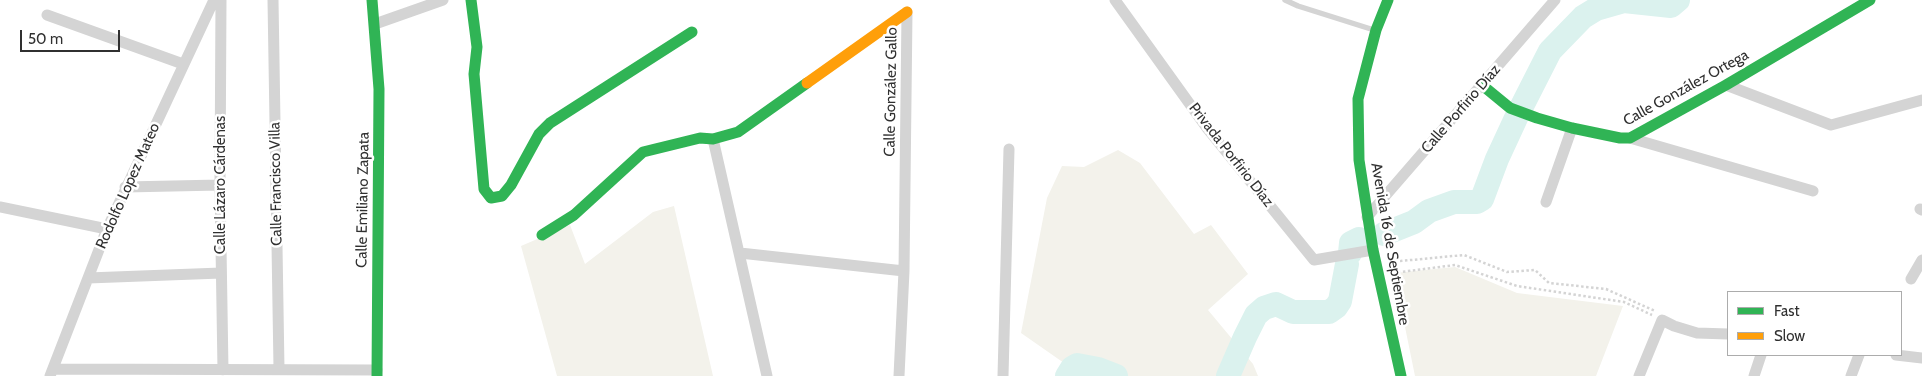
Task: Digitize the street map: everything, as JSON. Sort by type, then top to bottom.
[{"type":"street","name":"Rodolfo Lopez Mateo","points":[[52,373],[107,229],[214,0]]},
{"type":"street","name":"Calle Lázaro Cárdenas","points":[[221,0],[222,370]]},
{"type":"street","name":"Calle Francisco Villa","points":[[273,0],[279,368]]},
{"type":"street","name":"Calle Emiliano Zapata","points":[[372,0],[376,24],[379,89],[377,373]]},
{"type":"street","points":[[376,24],[442,0]]},
{"type":"street","points":[[471,0],[477,47],[474,74],[484,189],[491,198],[502,196],[511,185],[539,134],[550,123],[692,32]]},
{"type":"street","name":"Privada Porfirio Díaz","points":[[1115,0],[1208,128],[1314,260],[1373,250]]},
{"type":"street","name":"Avenida 16 de Septiembre","points":[[1388,0],[1376,30],[1358,99],[1360,160],[1373,250],[1401,376]]},
{"type":"street","name":"Calle Porfirio Díaz","points":[[1367,217],[1555,0]]},
{"type":"street","name":"Calle González Ortega","points":[[1482,85],[1510,108],[1537,118],[1572,128],[1620,138],[1630,138],[1726,85],[1870,0]]},
{"type":"street","name":"Calle González Gallo","points":[[542,236],[574,215],[643,152],[700,138],[713,139],[738,132],[907,12],[904,271],[899,376]]},
{"type":"street","points":[[47,15],[183,64]]},
{"type":"street","points":[[1726,85],[1831,125],[1922,100]]},
{"type":"street","points":[[1546,202],[1572,128]]},
{"type":"street","points":[[1630,138],[1814,191]]},
{"type":"street","points":[[713,139],[767,376]]},
{"type":"street","points":[[1003,376],[1009,149]]},
{"type":"street","points":[[126,187],[220,185]]},
{"type":"street","points":[[0,208],[107,229]]},
{"type":"street","points":[[740,253],[904,271]]},
{"type":"street","points":[[1911,280],[1922,260]]},
{"type":"street","points":[[88,278],[221,273]]},
{"type":"street","points":[[1639,376],[1662,320],[1697,333],[1727,334]]},
{"type":"street","points":[[1754,376],[1761,356]]},
{"type":"street","points":[[1851,376],[1859,356]]},
{"type":"street","points":[[1902,356],[1922,358]]},
{"type":"street","points":[[52,373],[279,368],[377,373]]},
{"type":"lane","points":[[1285,0],[1298,6],[1376,30]]},
{"type":"path","points":[[1377,269],[1464,255],[1507,272],[1535,270],[1549,283],[1606,288],[1654,309],[1662,320]]},
{"type":"path","points":[[1377,269],[1455,265],[1517,286],[1624,302],[1662,320]]},
{"type":"shaded area","points":[[1118,150],[1140,163],[1194,234],[1211,225],[1248,274],[1208,310],[1253,364],[1258,376],[1062,376],[1064,363],[1021,333],[1047,198],[1062,166],[1084,167]]},
{"type":"shaded area","points":[[674,206],[713,376],[557,376],[521,246],[570,225],[585,264],[653,212]]},
{"type":"shaded area","points":[[1455,267],[1517,293],[1623,306],[1596,376],[1415,376],[1394,273]]},
{"type":"waterway","points":[[1521,108],[1550,51],[1583,17],[1596,9],[1624,1],[1671,6],[1678,0]]},
{"type":"waterway","points":[[1384,234],[1414,222],[1429,211],[1454,202],[1477,202],[1482,199],[1497,159],[1516,118]]},
{"type":"waterway","points":[[1350,253],[1351,243],[1359,239]]},
{"type":"waterway","points":[[1228,376],[1256,315],[1264,308],[1276,304],[1293,312],[1329,312],[1340,301],[1347,264]]},
{"type":"waterway","points":[[1067,376],[1072,368],[1077,365],[1098,369],[1116,376]]},
{"type":"traffic: fast","points":[[372,0],[379,89],[377,376]]},
{"type":"traffic: fast","points":[[471,0],[477,47],[474,74],[484,189],[491,198],[502,196],[511,185],[539,134],[550,123],[692,32]]},
{"type":"traffic: fast","points":[[1388,0],[1376,30],[1358,99],[1359,160],[1373,250],[1401,376]]},
{"type":"traffic: fast","points":[[1482,85],[1510,108],[1537,118],[1572,128],[1620,138],[1630,138],[1726,85],[1870,0]]},
{"type":"traffic: fast","points":[[542,235],[574,215],[643,152],[700,138],[713,139],[738,132],[807,83]]},
{"type":"traffic: slow","points":[[807,83],[907,12]]}]
